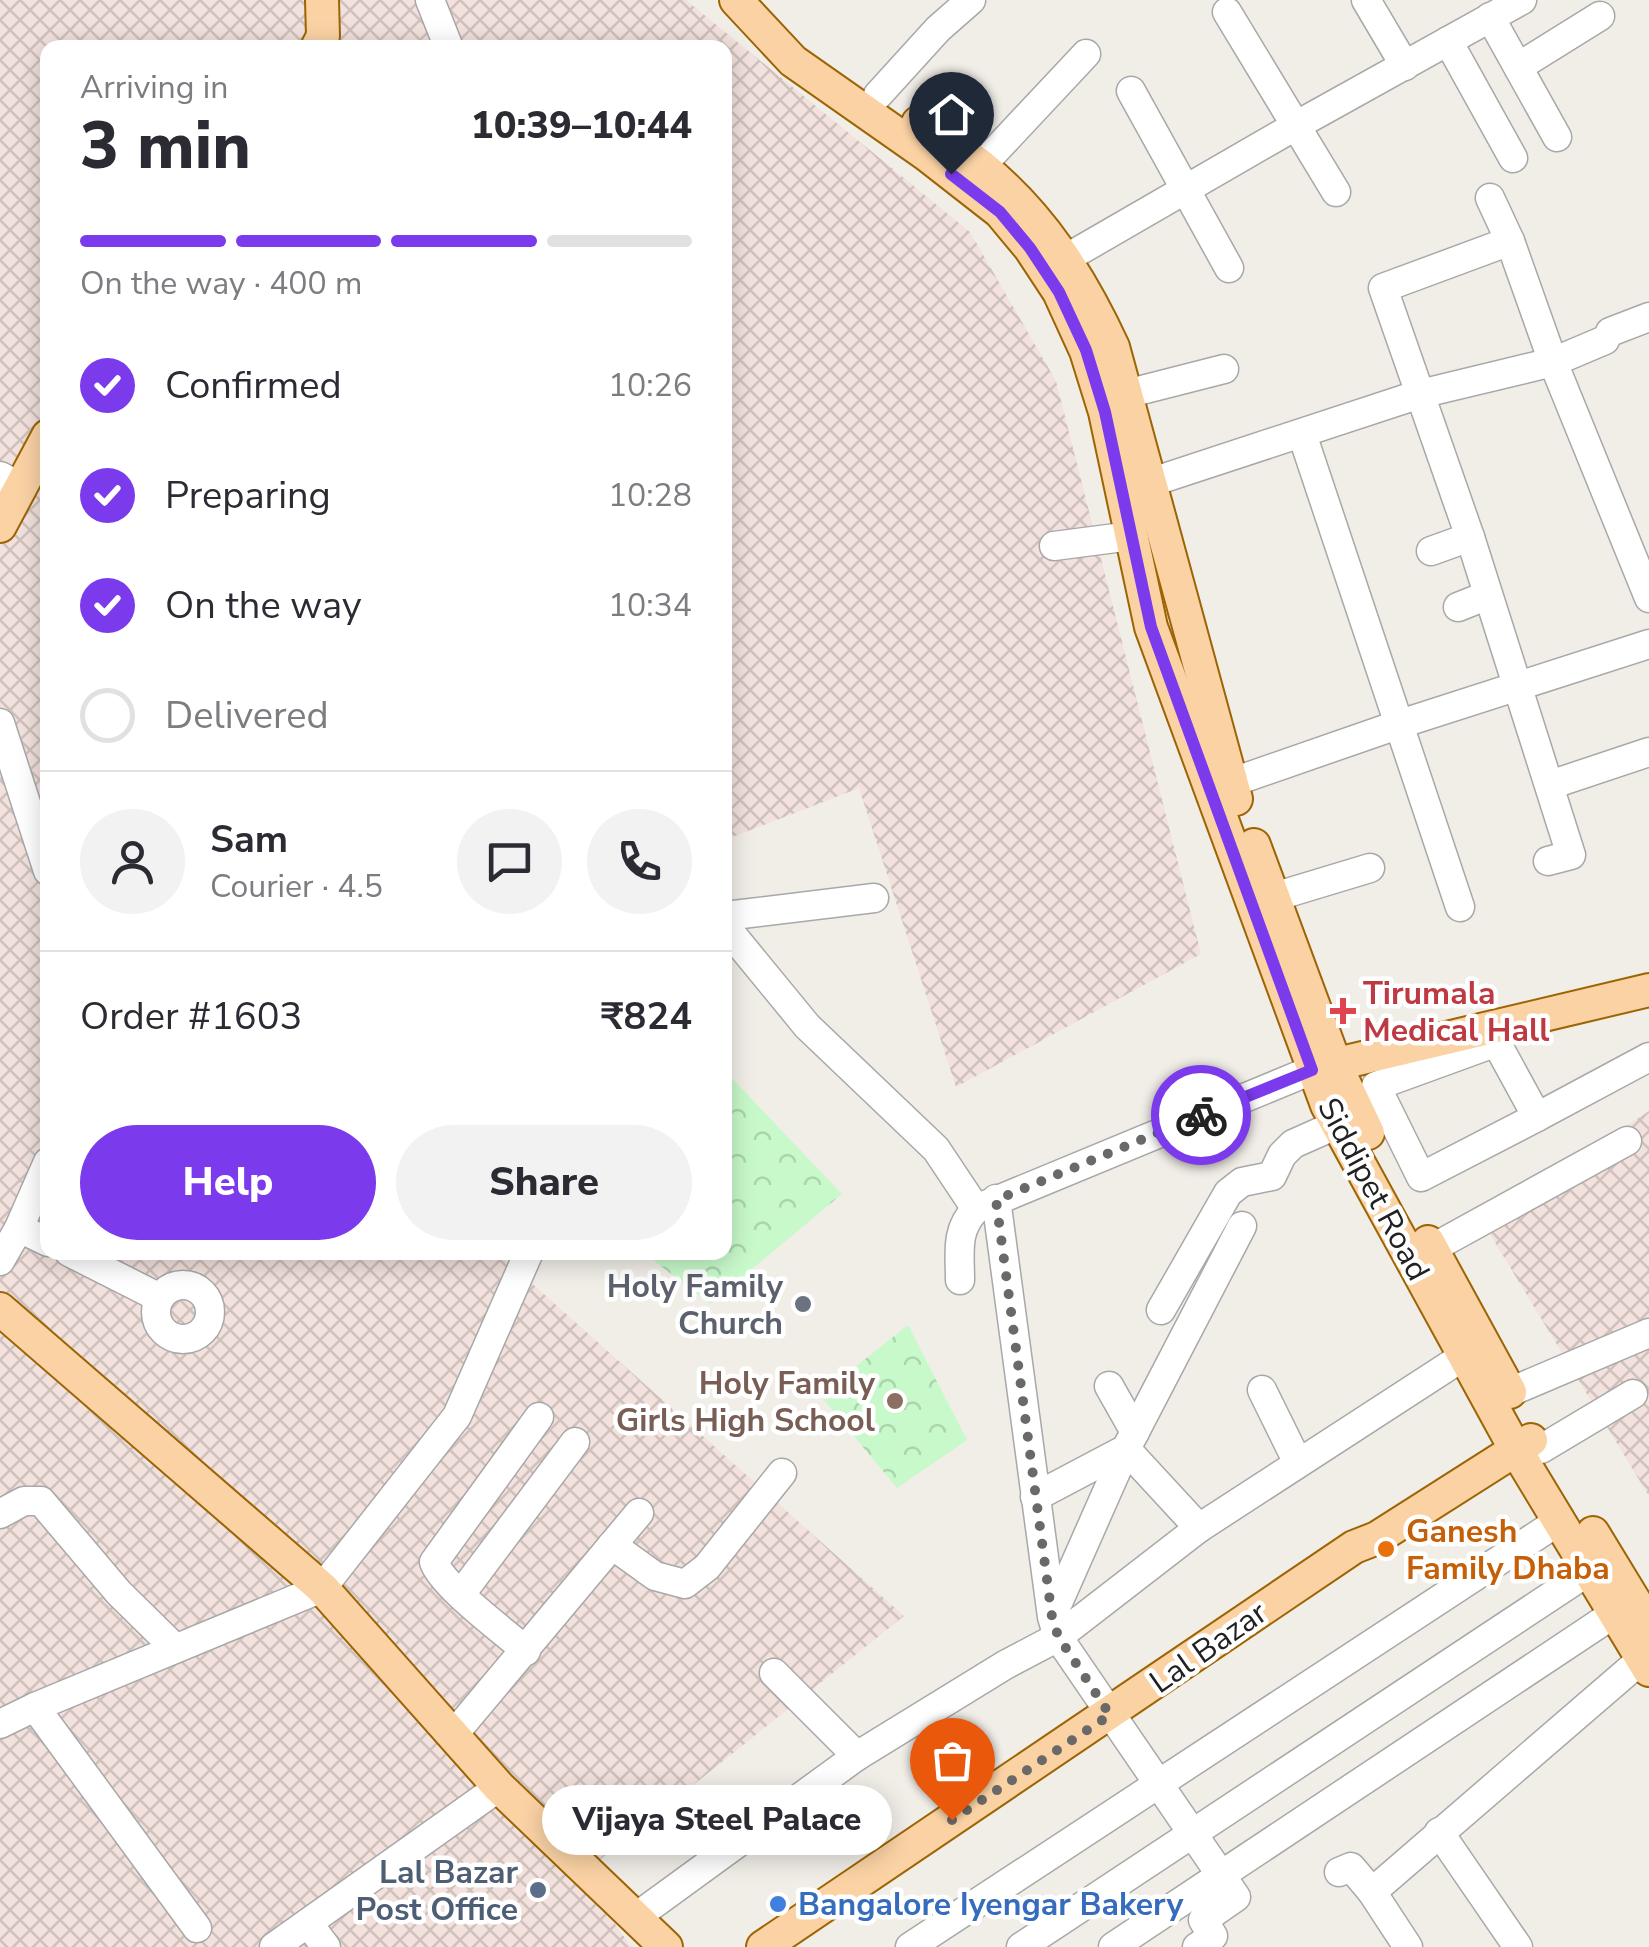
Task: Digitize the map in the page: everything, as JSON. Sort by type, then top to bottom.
[{"type":"main road","points":[[322,0],[322,40]]},
{"type":"main road","name":"Siddipet Road","points":[[736,0],[792,61],[1000,212],[1059,292],[1086,350],[1105,412],[1151,627],[1324,1068],[1348,1095],[1510,1392],[1559,1521],[1646,1664]]},
{"type":"main road","name":"Siddipet Road","points":[[762,0],[823,57],[981,166],[1037,220],[1087,291],[1113,347],[1230,783],[1274,897],[1338,1124],[1464,1356],[1525,1439],[1649,1625]]},
{"type":"main road","points":[[0,526],[9,481],[40,445]]},
{"type":"main road","points":[[1324,1068],[1493,1035],[1649,990]]},
{"type":"main road","points":[[0,1309],[322,1588],[499,1787],[663,1946]]},
{"type":"main road","name":"Lal Bazar","points":[[763,1947],[1354,1547],[1378,1538],[1525,1439]]},
{"type":"street","points":[[430,0],[445,40]]},
{"type":"street","points":[[878,96],[938,29],[971,0]]},
{"type":"street","points":[[1366,0],[1405,66]]},
{"type":"street","points":[[1065,259],[1502,7],[1518,67],[1557,138]]},
{"type":"street","points":[[1227,12],[1336,192]]},
{"type":"street","points":[[1518,67],[1600,16]]},
{"type":"street","points":[[1448,41],[1513,158]]},
{"type":"street","points":[[981,166],[1086,54]]},
{"type":"street","points":[[1131,90],[1229,268]]},
{"type":"street","points":[[1490,198],[1649,598]]},
{"type":"street","points":[[1510,241],[1383,288],[1470,537],[1571,855],[1548,862]]},
{"type":"street","points":[[1149,483],[1420,394],[1553,362],[1649,317]]},
{"type":"street","points":[[1126,394],[1224,369]]},
{"type":"street","points":[[1302,434],[1460,907]]},
{"type":"street","points":[[1054,546],[1131,536]]},
{"type":"street","points":[[1431,550],[1470,537]]},
{"type":"street","points":[[1458,607],[1488,595]]},
{"type":"street","points":[[1230,783],[1649,644]]},
{"type":"street","points":[[0,722],[40,846]]},
{"type":"street","points":[[1550,784],[1649,752]]},
{"type":"street","points":[[1274,897],[1370,868]]},
{"type":"street","points":[[732,915],[874,898]]},
{"type":"street","points":[[732,935],[807,1026],[936,1149],[986,1204],[1055,1627],[1110,1715],[1236,1897],[1203,1920],[1213,1936],[1196,1947]]},
{"type":"street","points":[[1537,1117],[1493,1035],[1376,1086],[1421,1176],[1537,1117],[1649,1057]]},
{"type":"street","points":[[960,1280],[960,1232],[965,1220],[986,1204],[1324,1068]]},
{"type":"street","points":[[1162,1310],[1228,1193],[1242,1182],[1272,1176],[1282,1155],[1293,1144],[1338,1124]]},
{"type":"street","points":[[1432,1249],[1627,1141]]},
{"type":"street","points":[[0,1261],[40,1184]]},
{"type":"street","points":[[1055,1627],[1130,1440],[1242,1226]]},
{"type":"street","points":[[19,1228],[40,1238]]},
{"type":"street","points":[[85,1260],[160,1298]]},
{"type":"street","points":[[0,1724],[322,1588],[457,1416],[525,1260]]},
{"type":"street","points":[[1510,1392],[1649,1334]]},
{"type":"street","points":[[636,1917],[857,1756],[1004,1665],[1198,1528],[1464,1356]]},
{"type":"street","points":[[1108,1386],[1130,1440],[1198,1528]]},
{"type":"street","points":[[1262,1390],[1298,1463]]},
{"type":"street","points":[[1525,1439],[1633,1394]]},
{"type":"street","points":[[526,1651],[438,1572],[434,1562],[539,1417]]},
{"type":"street","points":[[1035,1496],[1130,1440]]},
{"type":"street","points":[[461,1594],[575,1442]]},
{"type":"street","points":[[612,1546],[656,1576],[685,1584],[707,1567],[782,1473]]},
{"type":"street","points":[[0,1514],[24,1502],[41,1502],[119,1592],[175,1648]]},
{"type":"street","points":[[454,1734],[639,1512]]},
{"type":"street","points":[[910,1947],[1559,1521]]},
{"type":"street","points":[[1020,1947],[1590,1571]]},
{"type":"street","points":[[1112,1947],[1614,1612]]},
{"type":"street","points":[[1372,1892],[1439,1832],[1646,1664]]},
{"type":"street","points":[[774,1672],[857,1756]]},
{"type":"street","points":[[35,1706],[197,1928]]},
{"type":"street","points":[[274,1947],[499,1787]]},
{"type":"street","points":[[1439,1832],[1518,1947]]},
{"type":"street","points":[[1339,1872],[1351,1868],[1408,1947]]},
{"type":"street","points":[[308,1924],[326,1947]]},
{"type":"shaded area","points":[[0,0],[686,0],[970,232],[1056,381],[1201,954],[956,1087],[859,788],[732,837],[732,40],[40,40],[40,1260],[506,1260],[904,1616],[581,1875],[631,1947],[0,1947]]},
{"type":"shaded area","points":[[1649,1111],[1649,1496],[1482,1221]]},
{"type":"green space","points":[[732,1078],[842,1194],[710,1304],[653,1260],[732,1260]]},
{"type":"green space","points":[[908,1325],[967,1440],[897,1488],[820,1395]]},
{"type":"way so far","points":[[952,1820],[1110,1715],[1058,1636],[1052,1617],[996,1200],[1201,1115]]},
{"type":"place","name":"Tirumala Medical Hall","points":[[1343,1011]]},
{"type":"place","name":"Holy Family Church","points":[[803,1304]]},
{"type":"place","name":"Holy Family Girls High School","points":[[895,1401]]},
{"type":"place","name":"Ganesh Family Dhaba","points":[[1386,1549]]},
{"type":"place","name":"Vijaya Steel Palace","points":[[952,1820]]},
{"type":"place","name":"Lal Bazar Post Office","points":[[538,1890]]},
{"type":"place","name":"Bangalore Iyengar Bakery","points":[[778,1904]]},
{"type":"route","points":[[951,174],[1000,212],[1030,248],[1059,292],[1086,350],[1105,412],[1151,627],[1312,1070],[1201,1115]]}]
